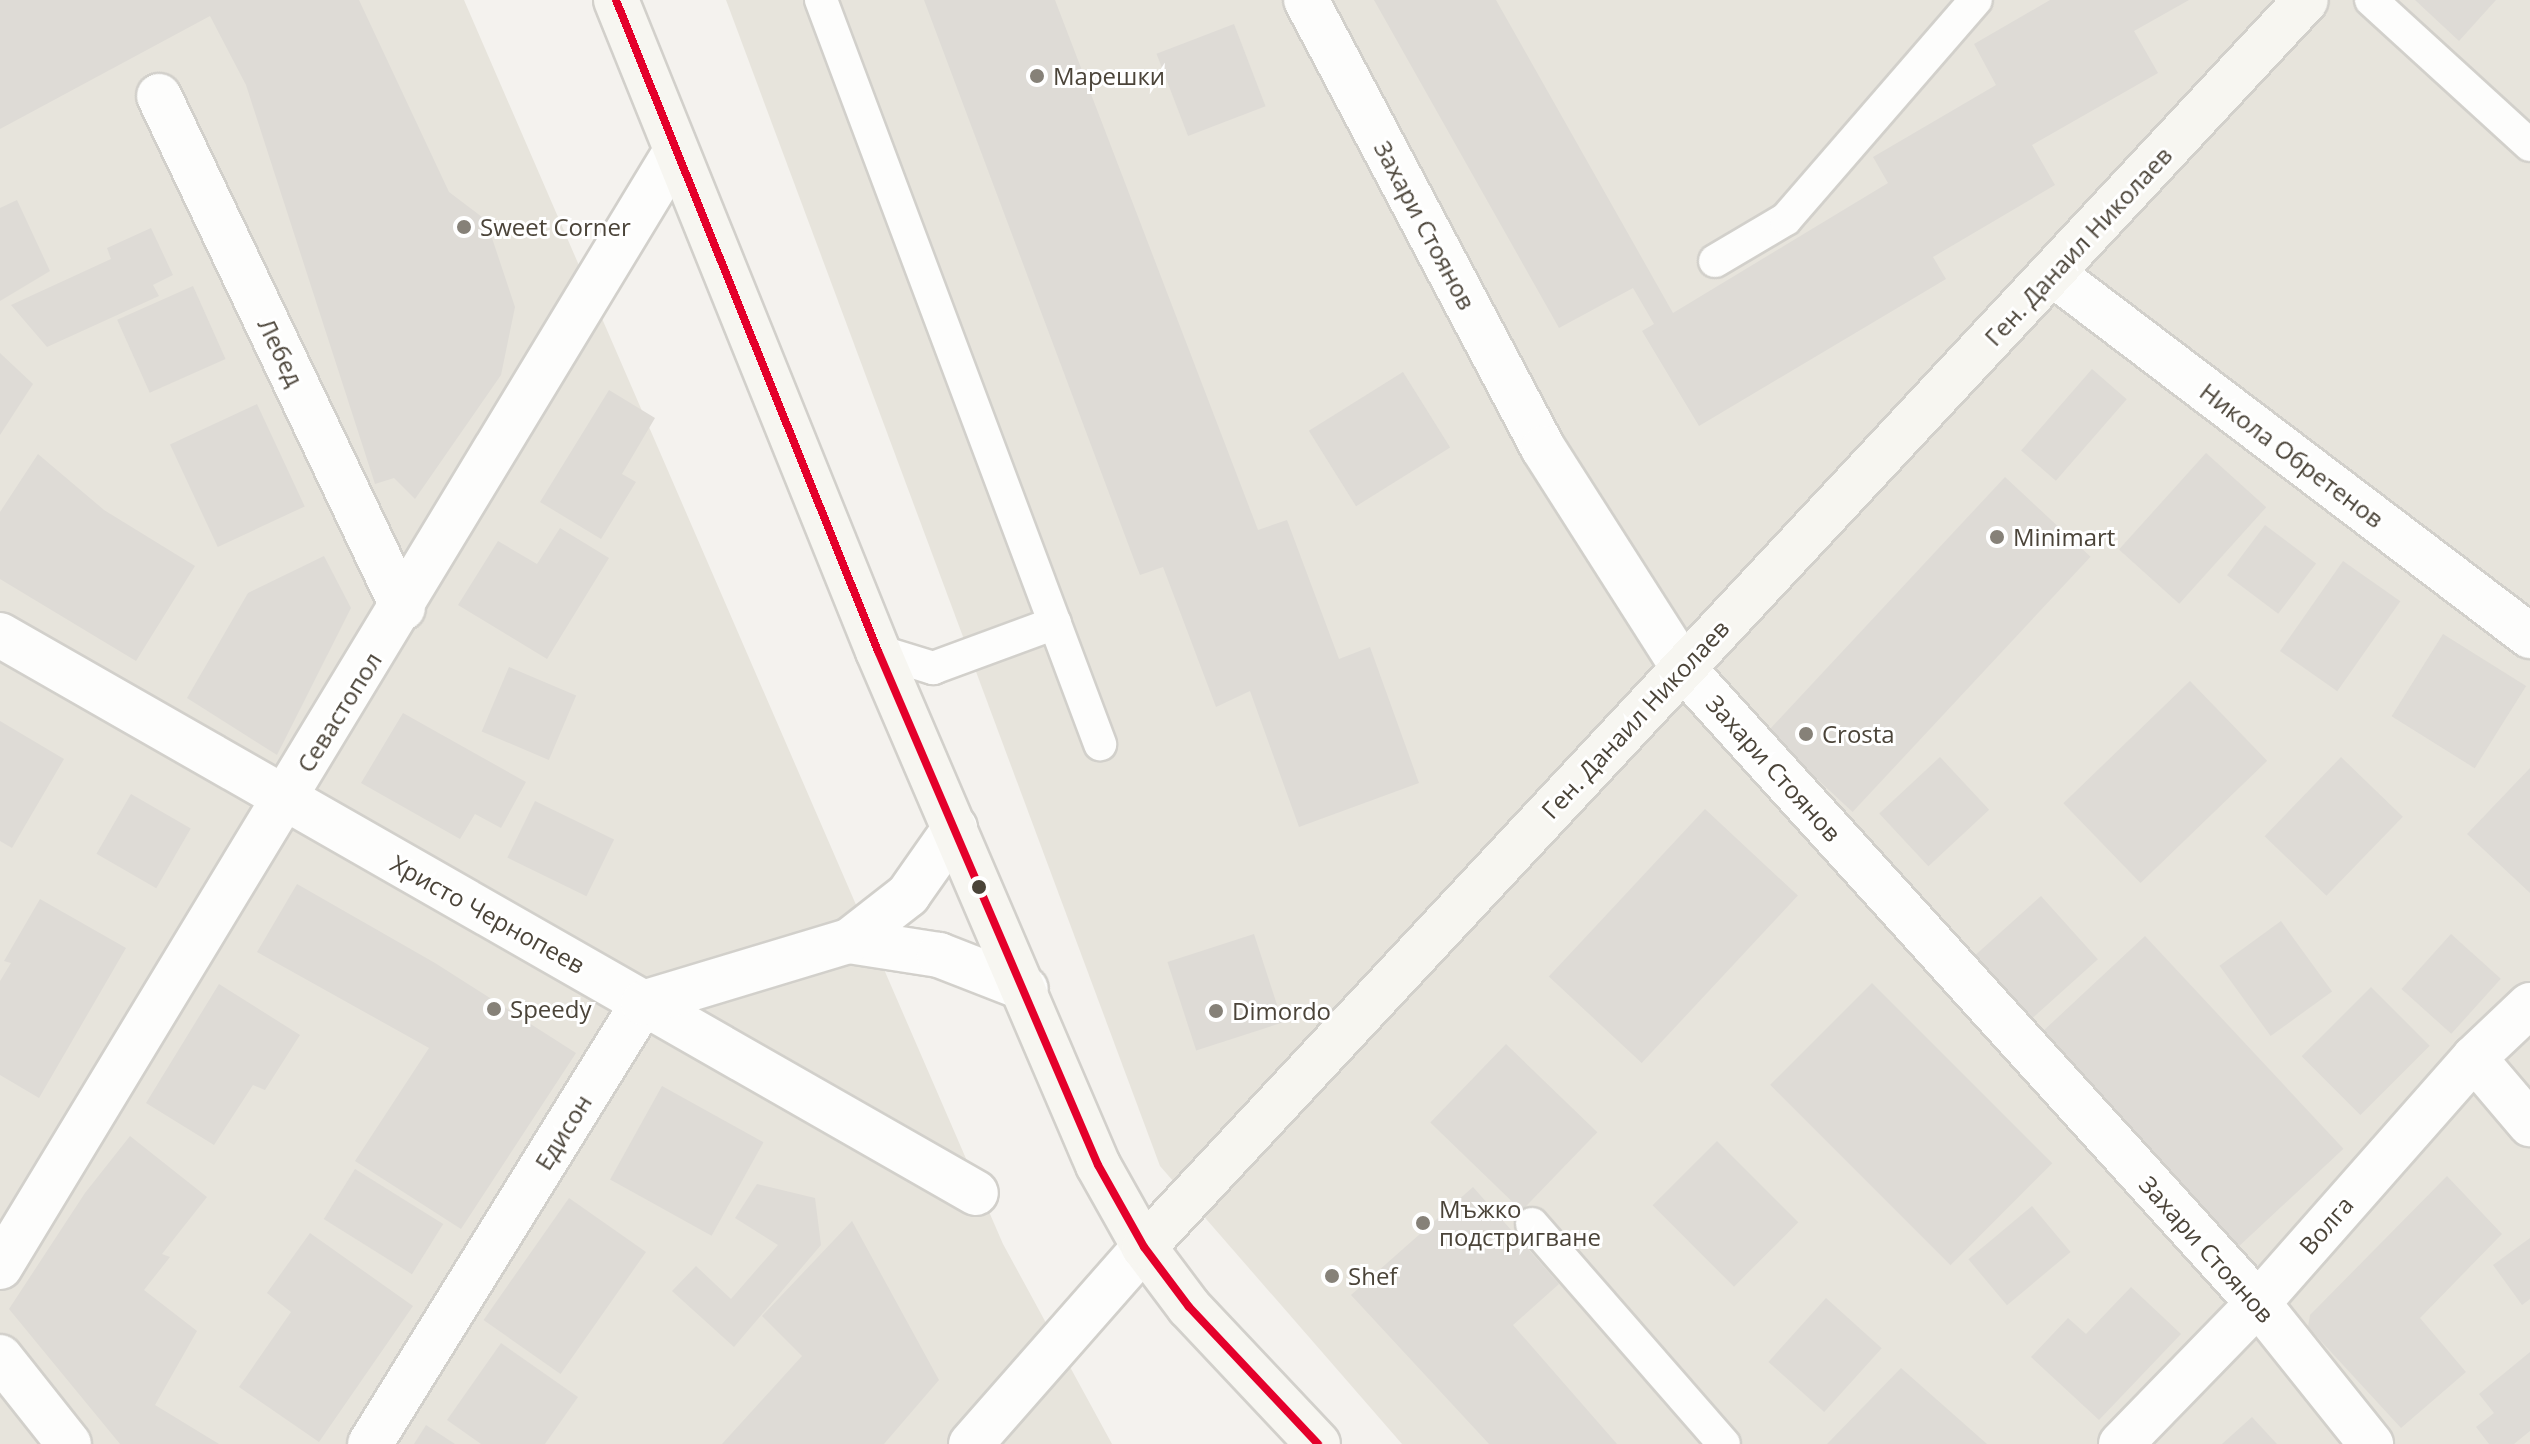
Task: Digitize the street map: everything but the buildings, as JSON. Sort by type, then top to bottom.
[{"type":"street","points":[[616,0],[674,154],[878,651],[1026,989],[1098,1165],[1144,1247],[1189,1307],[1318,1444]]},
{"type":"street","name":"Захари Стоянов","points":[[1306,0],[1543,448],[1683,668],[2258,1303],[2371,1444]]},
{"type":"street","name":"Ген. Данаил Николаев","points":[[971,1444],[1144,1247],[2306,0]]},
{"type":"street","name":"Лебед","points":[[159,96],[403,608]]},
{"type":"street","name":"Севастопол","points":[[0,1267],[403,608],[674,154]]},
{"type":"street","name":"Никола Обретенов","points":[[2053,274],[2530,636]]},
{"type":"street","name":"Христо Чернопеев","points":[[0,635],[285,801],[976,1193]]},
{"type":"street","points":[[643,1003],[849,941],[908,895],[955,828]]},
{"type":"street","points":[[849,941],[939,955],[1026,989]]},
{"type":"street","name":"Едисон","points":[[370,1444],[643,1003]]},
{"type":"street","name":"Волга","points":[[2121,1444],[2258,1303],[2474,1058],[2530,1005]]},
{"type":"street","points":[[2474,1058],[2530,1124]]},
{"type":"street","points":[[0,1357],[69,1444]]},
{"type":"lane","points":[[821,0],[1100,744]]},
{"type":"lane","points":[[1715,261],[1786,219],[1976,0]]},
{"type":"lane","points":[[2371,0],[2530,145]]},
{"type":"lane","points":[[878,651],[933,668],[1055,623]]},
{"type":"lane","points":[[909,723],[933,668]]},
{"type":"lane","points":[[1532,1224],[1724,1444]]},
{"type":"shaded area","points":[[0,0],[464,0],[1003,1244],[1112,1444],[0,1444]]},
{"type":"shaded area","points":[[726,0],[2530,0],[2530,1444],[1402,1444],[1160,1166]]},
{"type":"transit line","points":[[616,0],[878,651],[1098,1165],[1144,1247],[1189,1307],[1318,1444]]},
{"type":"place","name":"Марешки","points":[[1037,76]]},
{"type":"place","name":"Sweet Corner","points":[[464,227]]},
{"type":"place","name":"Minimart","points":[[1997,537]]},
{"type":"place","name":"Crosta","points":[[1806,734]]},
{"type":"place","name":"Speedy","points":[[494,1009]]},
{"type":"place","name":"Dimordo","points":[[1216,1011]]},
{"type":"place","name":"Мъжко подстригване","points":[[1423,1223]]},
{"type":"place","name":"Shef","points":[[1332,1276]]}]
